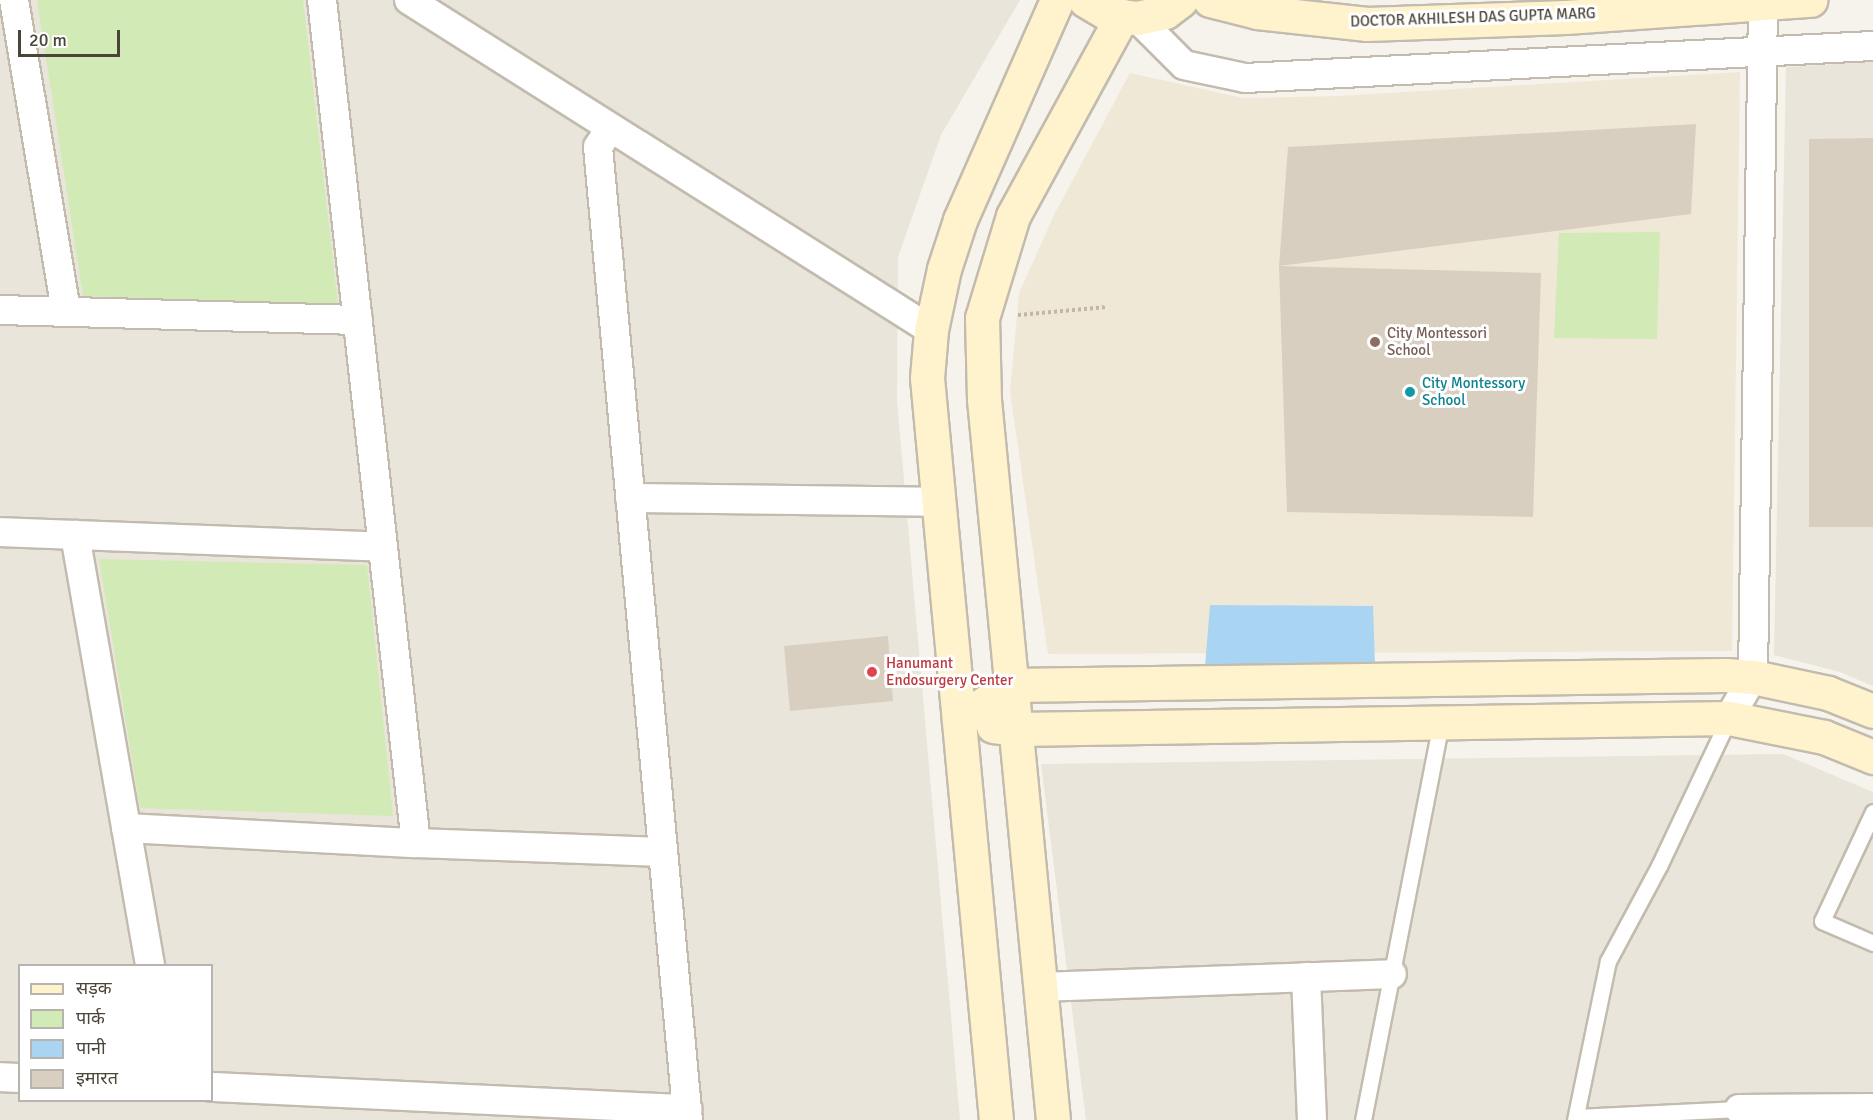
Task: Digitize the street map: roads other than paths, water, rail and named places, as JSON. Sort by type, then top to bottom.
[{"type":"street","points":[[14,0],[66,312]]},
{"type":"street","points":[[322,0],[416,843]]},
{"type":"street","points":[[409,0],[931,330]]},
{"type":"street","points":[[996,1120],[927,378],[931,330],[944,269],[960,220],[1058,0]]},
{"type":"street","points":[[1085,0],[1108,14],[1129,17],[1165,12],[1181,0]]},
{"type":"street","name":"DOCTOR AKHILESH DAS GUPTA MARG","points":[[1210,0],[1257,12],[1367,24],[1566,16],[1810,0]]},
{"type":"street","points":[[1729,718],[1753,677],[1763,2]]},
{"type":"street","points":[[1129,17],[1184,65],[1245,78],[1873,46]]},
{"type":"street","points":[[1053,1120],[984,399],[982,318],[1013,216],[1129,17]]},
{"type":"street","points":[[213,1087],[687,1115],[598,147],[610,128]]},
{"type":"street","points":[[0,310],[358,320]]},
{"type":"street","points":[[630,498],[939,502]]},
{"type":"street","points":[[0,532],[383,547]]},
{"type":"street","points":[[75,535],[150,964]]},
{"type":"street","points":[[958,721],[1011,685],[1725,675],[1753,677],[1828,693],[1873,711]]},
{"type":"street","points":[[958,721],[1016,729],[1729,718],[1824,737],[1873,757]]},
{"type":"street","points":[[126,828],[416,843],[663,852]]},
{"type":"street","points":[[1041,987],[1392,974]]},
{"type":"street","points":[[1306,977],[1312,1120]]},
{"type":"street","points":[[0,1077],[18,1078]]},
{"type":"street","points":[[1739,1109],[1873,1108]]},
{"type":"lane","points":[[1729,718],[1659,866],[1608,961],[1575,1119],[1739,1109]]},
{"type":"lane","points":[[1363,1120],[1442,723]]},
{"type":"lane","points":[[1873,812],[1822,921],[1873,943]]},
{"type":"water","points":[[1210,605],[1373,606],[1375,666],[1205,667]]},
{"type":"place","name":"City Montessori School","points":[[1375,342]]},
{"type":"place","name":"City Montessory School","points":[[1410,392]]},
{"type":"place","name":"Hanumant Endosurgery Center","points":[[872,672]]}]
